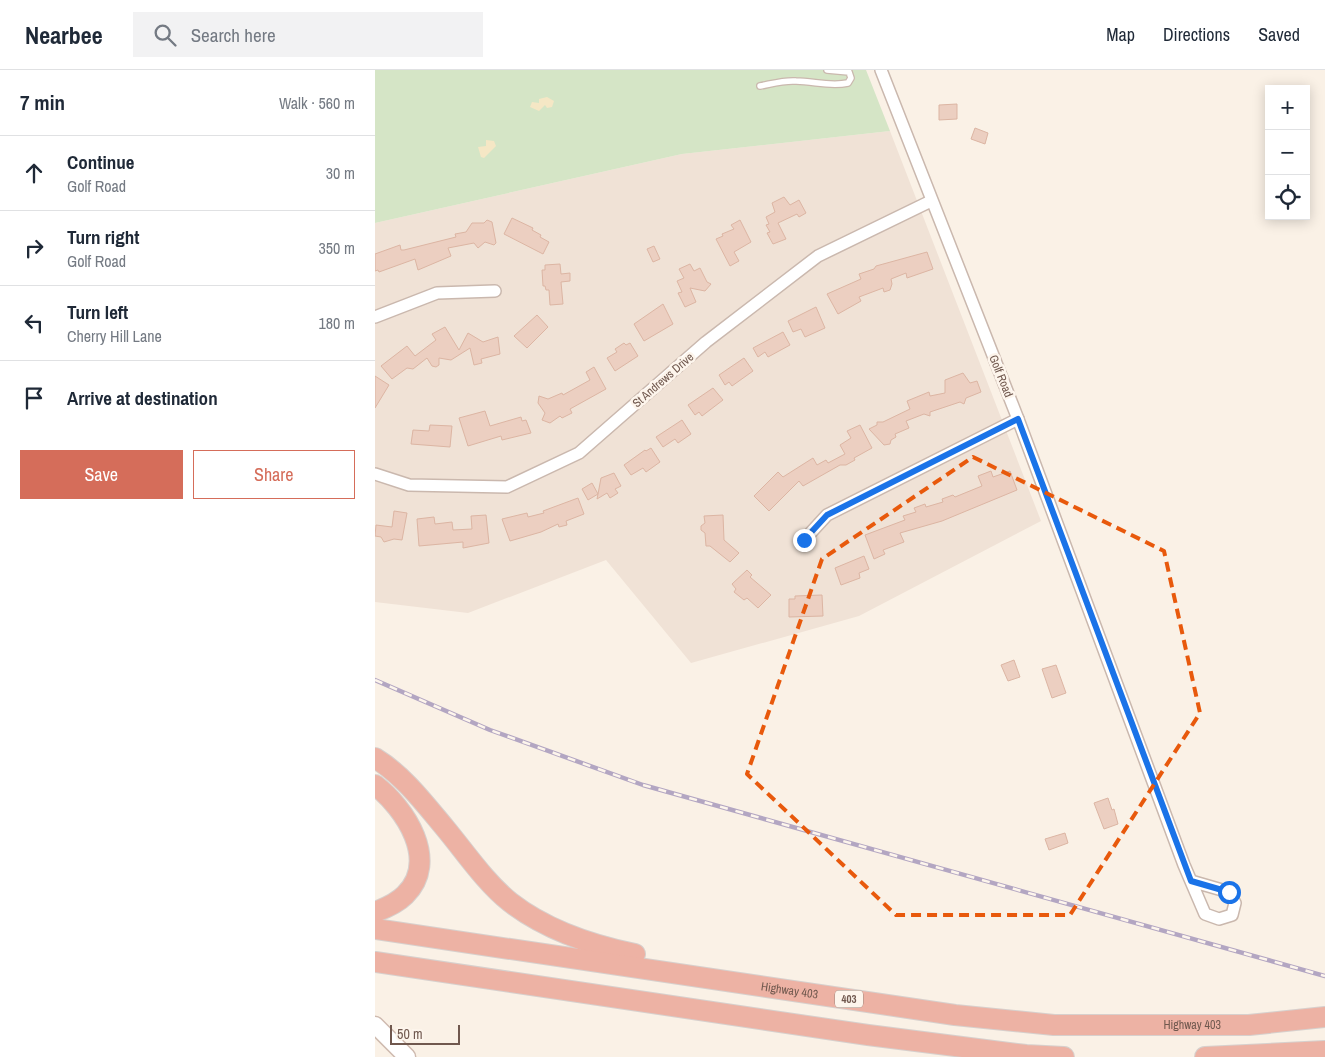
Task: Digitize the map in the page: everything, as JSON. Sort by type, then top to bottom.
[{"type":"highway","points":[[375,758],[407,785],[510,901],[537,920],[602,947],[708,970],[728,980]]},
{"type":"highway","points":[[375,785],[399,808],[410,823],[418,847],[415,878],[406,894],[375,912]]},
{"type":"highway","name":"Highway 403","points":[[375,929],[955,1015],[1054,1025],[1249,1025],[1325,1017]]},
{"type":"highway","points":[[375,962],[868,1035],[1027,1055],[1064,1057]]},
{"type":"highway","points":[[1205,1057],[1325,1051]]},
{"type":"main road","points":[[375,1025],[407,1057]]},
{"type":"street","name":"Golf Road","points":[[881,70],[1018,419],[1191,881]]},
{"type":"street","name":"St Andrews Drive","points":[[375,474],[409,485],[507,487],[579,453],[705,342],[818,256],[931,201]]},
{"type":"street","points":[[375,316],[437,293],[495,291]]},
{"type":"street","points":[[804,540],[827,515],[1018,419]]},
{"type":"lane","points":[[760,86],[795,80],[823,85],[842,84],[848,83],[851,78],[849,72],[827,70]]},
{"type":"highlighted area","points":[[973,457],[1164,551],[1200,713],[1070,915],[896,915],[747,774],[822,559]]},
{"type":"shaded area","points":[[890,131],[1041,521],[859,616],[691,663],[606,560],[468,613],[375,602],[375,223],[682,154]]},
{"type":"green space","points":[[375,70],[866,70],[890,131],[682,154],[375,223]]},
{"type":"sand","points":[[547,97],[554,101],[552,107],[547,108],[545,105],[539,111],[530,107],[532,102],[539,103],[539,99]]},
{"type":"sand","points":[[486,140],[494,141],[496,146],[484,158],[481,157],[478,147],[486,146]]},
{"type":"building","points":[[957,104],[957,119],[939,120],[939,105]]},
{"type":"building","points":[[975,128],[988,133],[985,144],[971,139]]},
{"type":"building","points":[[784,197],[790,205],[799,200],[806,213],[799,217],[797,214],[778,223],[786,239],[773,244],[767,233],[770,232],[766,225],[769,224],[766,217],[775,212],[772,203]]},
{"type":"building","points":[[512,218],[533,228],[532,230],[541,235],[540,237],[549,242],[543,254],[504,234]]},
{"type":"building","points":[[487,220],[492,222],[496,243],[494,245],[485,242],[478,248],[474,243],[448,248],[451,256],[418,270],[415,259],[379,272],[378,270],[375,271],[375,254],[400,245],[401,250],[404,250],[456,237],[455,234],[466,232],[472,223],[484,223]]},
{"type":"building","points":[[740,220],[751,242],[734,252],[739,261],[730,266],[716,239],[734,229],[731,225]]},
{"type":"building","points":[[654,246],[660,259],[653,262],[647,249]]},
{"type":"building","points":[[927,252],[933,269],[907,278],[906,273],[891,279],[890,290],[884,292],[883,288],[859,297],[861,301],[838,314],[827,294],[861,279],[859,274],[874,269],[876,266]]},
{"type":"building","points":[[560,264],[561,274],[570,273],[570,281],[561,282],[563,304],[550,305],[549,290],[546,290],[545,286],[543,286],[542,270],[545,270],[545,265]]},
{"type":"building","points":[[690,264],[694,271],[700,268],[707,282],[711,284],[705,291],[690,288],[696,302],[685,307],[678,293],[682,292],[677,281],[684,278],[679,269]]},
{"type":"building","points":[[663,304],[673,324],[644,341],[634,324]]},
{"type":"building","points":[[816,307],[825,328],[805,337],[801,329],[793,332],[788,321]]},
{"type":"building","points":[[537,315],[548,327],[527,348],[514,336]]},
{"type":"building","points":[[445,327],[459,350],[468,333],[483,342],[498,337],[500,354],[481,359],[482,363],[474,365],[470,348],[451,360],[439,358],[439,365],[436,367],[432,366],[427,358],[413,369],[407,368],[392,379],[381,366],[407,346],[415,356],[436,340],[432,334]]},
{"type":"building","points":[[783,332],[790,345],[768,357],[765,352],[758,357],[753,348]]},
{"type":"building","points":[[624,343],[626,345],[630,343],[638,356],[615,371],[607,358],[617,352],[615,349]]},
{"type":"building","points":[[744,358],[753,371],[732,386],[729,382],[725,385],[719,375]]},
{"type":"building","points":[[594,367],[606,389],[570,409],[572,413],[562,418],[560,416],[550,423],[542,420],[545,413],[538,403],[539,396],[548,399],[562,393],[563,395],[590,380],[586,372]]},
{"type":"building","points":[[963,373],[970,383],[977,381],[981,392],[966,398],[964,404],[960,402],[930,412],[930,416],[924,414],[906,421],[909,428],[895,434],[896,437],[891,440],[890,444],[884,445],[869,429],[877,425],[877,422],[883,422],[910,409],[907,401],[929,392],[930,396],[945,393],[945,380]]},
{"type":"building","points":[[375,376],[389,385],[375,408]]},
{"type":"building","points":[[713,388],[723,400],[702,416],[699,412],[695,415],[688,405]]},
{"type":"building","points":[[485,411],[490,426],[521,417],[522,421],[526,420],[531,433],[502,440],[501,436],[468,446],[459,418]]},
{"type":"building","points":[[682,420],[691,434],[678,443],[675,439],[663,447],[656,437]]},
{"type":"building","points":[[430,425],[452,426],[450,447],[411,444],[413,430],[429,431]]},
{"type":"building","points":[[860,425],[872,448],[854,458],[855,460],[846,465],[840,465],[803,486],[799,481],[769,511],[754,496],[778,472],[783,477],[813,458],[817,465],[826,460],[828,463],[845,454],[840,445],[851,438],[847,431]]},
{"type":"building","points":[[651,448],[660,462],[646,472],[643,468],[631,475],[624,465],[645,450]]},
{"type":"building","points":[[991,471],[993,477],[1010,471],[1017,490],[942,521],[900,533],[904,542],[883,550],[885,554],[874,559],[865,535],[905,520],[903,516],[916,512],[914,508],[925,504],[926,507],[943,502],[942,499],[953,495],[955,497],[982,486],[978,476]]},
{"type":"building","points":[[614,473],[621,486],[615,489],[618,493],[610,498],[607,493],[597,499],[601,478]]},
{"type":"building","points":[[592,483],[598,494],[588,500],[582,489]]},
{"type":"building","points":[[578,498],[584,514],[566,521],[567,525],[559,527],[558,524],[541,532],[510,541],[502,519],[527,513],[528,517],[544,513],[543,511]]},
{"type":"building","points":[[394,511],[407,513],[402,540],[394,539],[384,542],[381,537],[375,536],[376,525],[392,527]]},
{"type":"building","points":[[486,515],[489,543],[463,548],[463,542],[419,546],[417,519],[434,517],[435,524],[452,522],[453,530],[472,529],[471,516]]},
{"type":"building","points":[[723,515],[724,540],[739,553],[730,562],[710,546],[706,546],[705,533],[701,530],[701,526],[705,523],[704,516]]},
{"type":"building","points":[[864,556],[869,569],[859,573],[860,578],[841,585],[835,568]]},
{"type":"building","points":[[747,570],[752,575],[750,577],[771,595],[758,608],[747,598],[744,600],[734,592],[736,589],[732,584]]},
{"type":"building","points":[[822,595],[823,616],[789,617],[789,599],[795,599],[795,596]]},
{"type":"building","points":[[1014,660],[1020,677],[1008,681],[1001,665]]},
{"type":"building","points":[[1056,665],[1066,693],[1052,698],[1042,669]]},
{"type":"building","points":[[1108,798],[1112,810],[1114,809],[1118,824],[1104,829],[1094,803]]},
{"type":"building","points":[[1065,833],[1068,843],[1049,850],[1045,839]]},
{"type":"railway","points":[[375,680],[490,730],[643,785],[1325,976]]},
{"type":"route","points":[[804,540],[827,515],[1018,419],[1191,881],[1221,888],[1229,892]]}]
